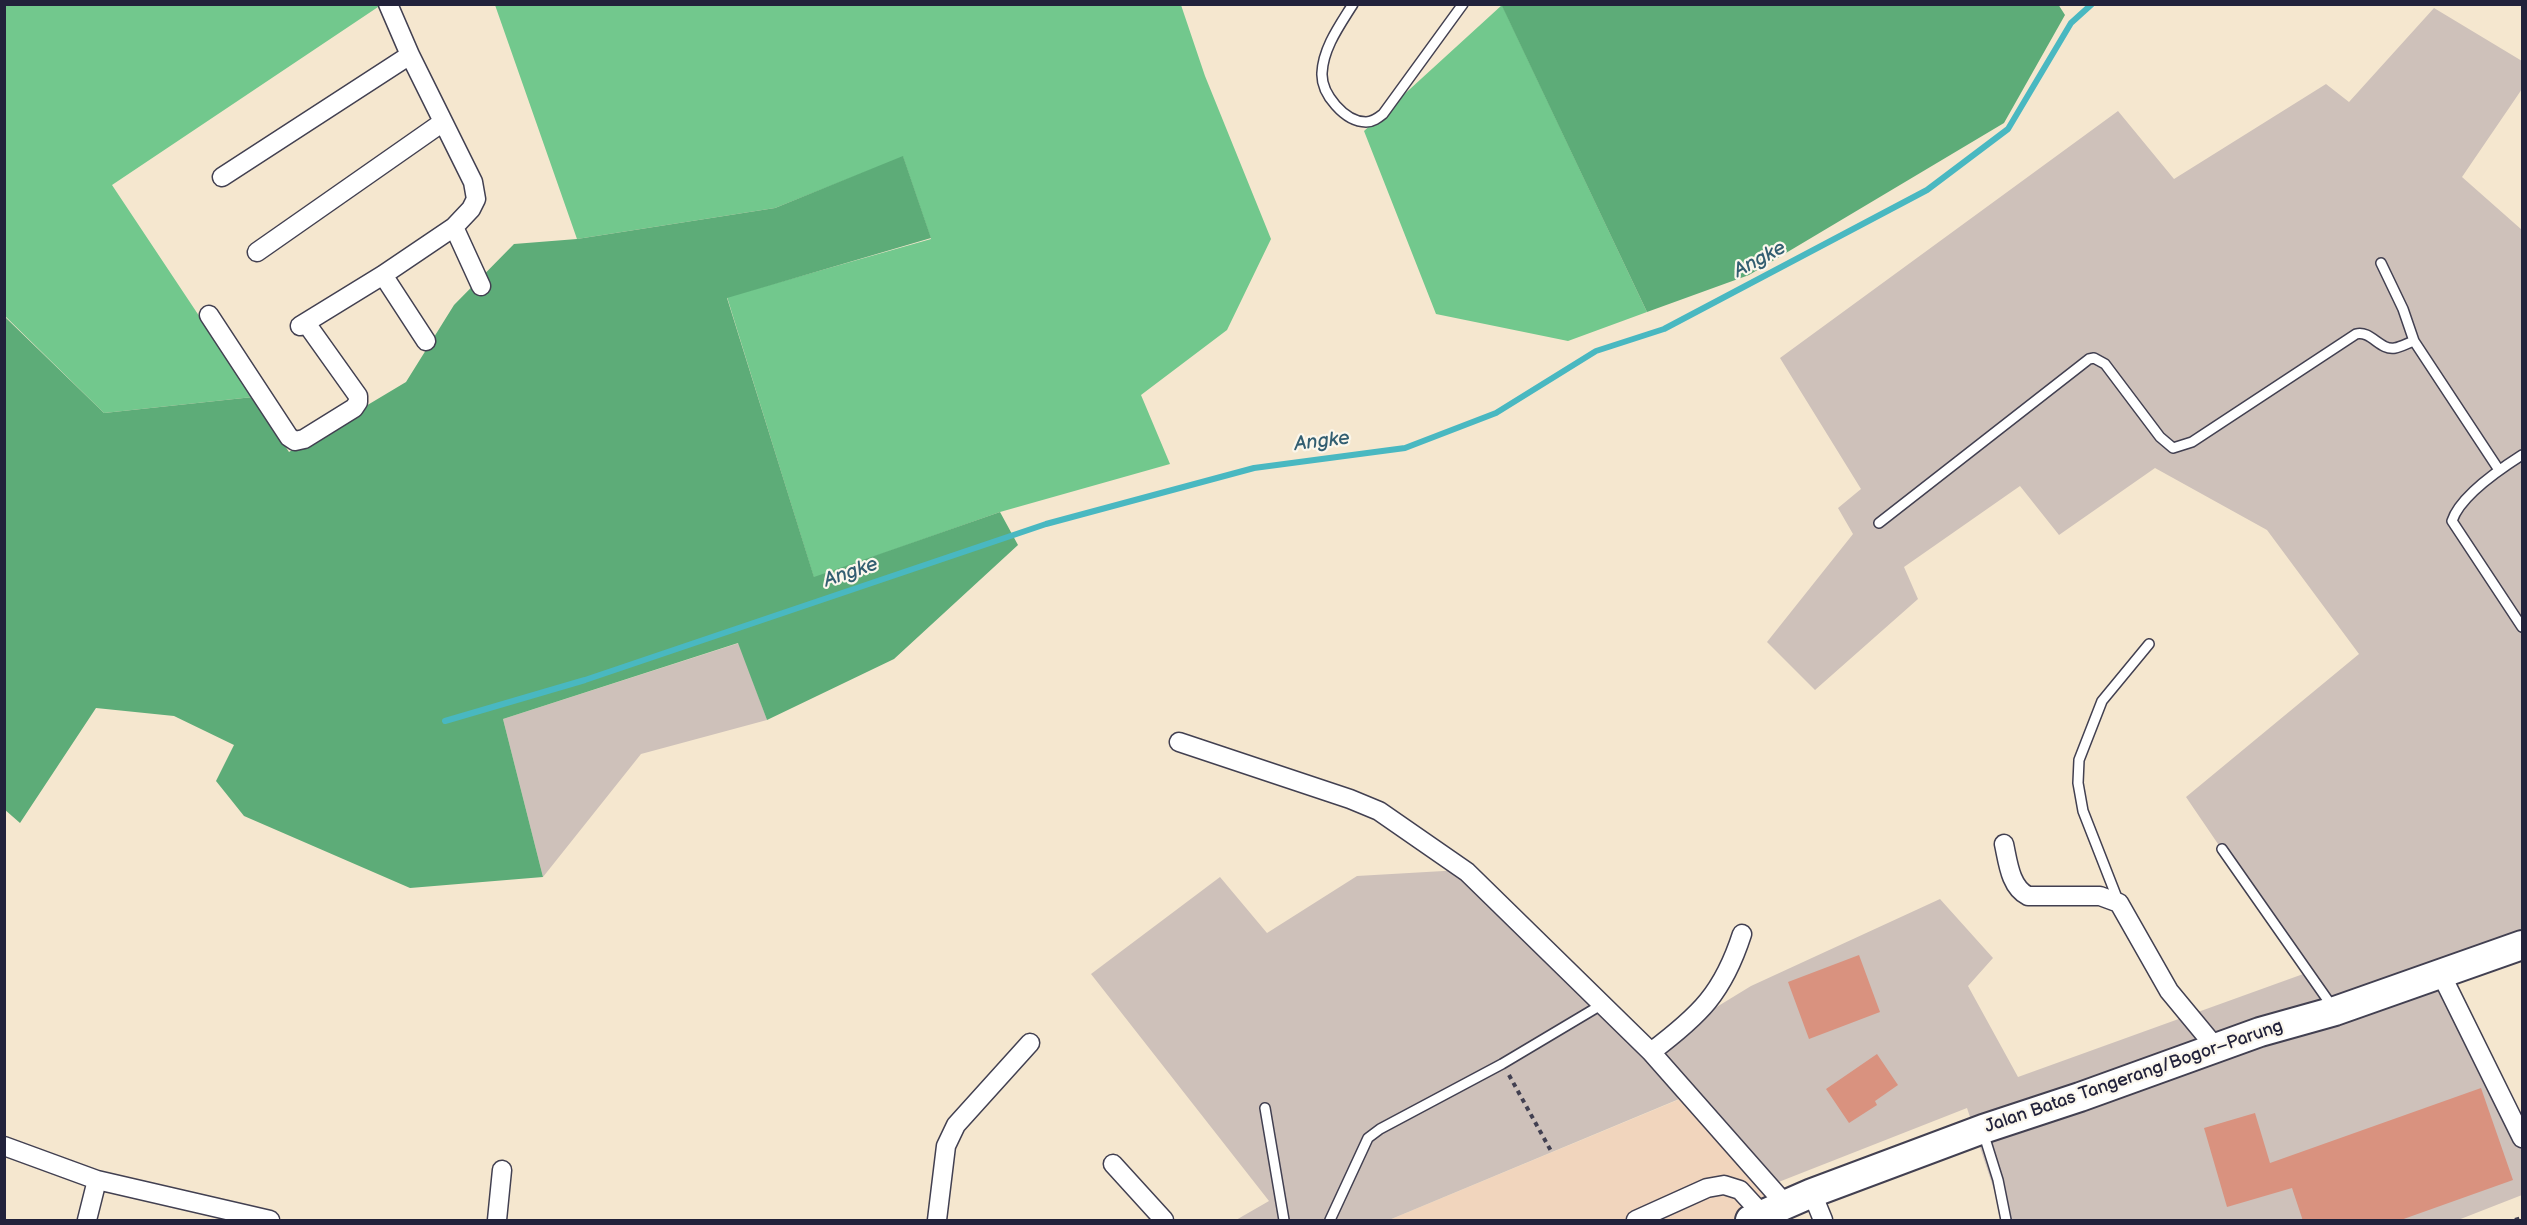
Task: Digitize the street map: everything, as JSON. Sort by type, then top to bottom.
[{"type":"main road","name":"Jalan Batas Tangerang/Bogor–Parung","points":[[1766,1215],[1812,1192],[1983,1130],[2260,1032],[2335,1011],[2523,945]]},
{"type":"street","points":[[209,315],[289,437],[295,441],[304,439],[354,408],[358,402],[358,396],[303,325],[454,227],[471,210],[476,200],[473,182],[410,55],[388,4]]},
{"type":"street","points":[[222,177],[410,55]]},
{"type":"street","points":[[257,252],[443,122]]},
{"type":"street","points":[[454,227],[481,286]]},
{"type":"street","points":[[383,275],[426,341]]},
{"type":"street","points":[[1179,742],[1350,799],[1379,812],[1467,872],[1651,1053],[1766,1215]]},
{"type":"street","points":[[2004,844],[2014,882],[2022,893],[2028,896],[2100,896],[2119,903],[2169,991],[2217,1049]]},
{"type":"street","points":[[1651,1053],[1688,1024],[1713,998],[1732,964],[1742,934]]},
{"type":"street","points":[[2441,974],[2523,1138]]},
{"type":"street","points":[[937,1221],[946,1146],[956,1125],[1030,1043]]},
{"type":"street","points":[[4,1146],[97,1180],[270,1221]]},
{"type":"street","points":[[1113,1164],[1164,1221]]},
{"type":"street","points":[[497,1221],[502,1170]]},
{"type":"street","points":[[87,1221],[97,1180]]},
{"type":"street","points":[[1636,1221],[1707,1188],[1724,1185],[1740,1190],[1766,1215]]},
{"type":"street","points":[[1812,1192],[1822,1221]]},
{"type":"lane","points":[[1353,4],[1330,44],[1322,75],[1328,92],[1339,109],[1364,122],[1373,121],[1383,114],[1463,4]]},
{"type":"lane","points":[[2381,263],[2403,309],[2414,341],[2499,470]]},
{"type":"lane","points":[[1879,523],[2089,359],[2094,358],[2105,364],[2160,437],[2173,448],[2192,442],[2356,334],[2364,334],[2388,348],[2395,348],[2414,341]]},
{"type":"lane","points":[[2523,455],[2499,470],[2461,505],[2452,522],[2523,627]]},
{"type":"lane","points":[[2119,903],[2082,811],[2078,783],[2079,760],[2102,701],[2149,644]]},
{"type":"lane","points":[[2222,849],[2335,1011]]},
{"type":"lane","points":[[1330,1221],[1368,1138],[1380,1129],[1502,1064],[1601,1005]]},
{"type":"lane","points":[[1265,1108],[1284,1221]]},
{"type":"lane","points":[[1983,1130],[1998,1180],[2006,1221]]},
{"type":"path","points":[[1502,1064],[1551,1151]]},
{"type":"path","points":[[2516,1221],[2523,1218]]},
{"type":"shaded area","points":[[2434,8],[2522,61],[2522,89],[2462,177],[2522,230],[2522,940],[2447,969],[2522,1130],[2522,1195],[2458,1220],[2004,1220],[1967,1108],[1771,1185],[1696,1092],[1389,1220],[1236,1220],[1269,1201],[1091,974],[1220,877],[1267,933],[1357,876],[1461,870],[1643,1052],[1751,986],[1940,899],[1993,958],[1968,986],[2018,1077],[2306,973],[2186,797],[2359,654],[2267,530],[2155,468],[2059,535],[2020,486],[1904,567],[1918,599],[1815,690],[1767,642],[1853,534],[1838,508],[1861,489],[1780,358],[2118,111],[2174,179],[2326,84],[2349,102]]},
{"type":"shaded area","points":[[739,643],[767,720],[641,754],[543,877],[503,719]]},
{"type":"shaded area","points":[[1697,1092],[1771,1185],[1786,1220],[1389,1220]]},
{"type":"green space","points":[[978,4],[990,6],[990,4],[1181,5],[1205,76],[1271,239],[1227,330],[1141,395],[1170,464],[1000,512],[814,578],[727,297],[931,239],[903,157],[775,208],[577,239],[495,5]]},
{"type":"green space","points":[[2058,4],[2065,15],[2004,123],[1749,275],[1647,312],[1502,6]]},
{"type":"green space","points":[[4,5],[381,5],[112,185],[253,397],[104,413],[5,316]]},
{"type":"green space","points":[[1502,5],[1647,312],[1568,341],[1436,314],[1364,131]]},
{"type":"green space","points":[[903,156],[931,238],[727,298],[814,577],[1000,512],[1018,545],[894,659],[767,720],[738,643],[503,719],[543,877],[410,888],[244,816],[216,781],[234,745],[174,716],[96,708],[20,823],[4,809],[4,316],[104,413],[253,397],[289,452],[406,382],[454,305],[514,244],[577,239],[775,208]]},
{"type":"building","points":[[1859,955],[1880,1012],[1809,1039],[1788,982]]},
{"type":"building","points":[[1877,1054],[1898,1085],[1875,1101],[1877,1105],[1849,1123],[1826,1089]]},
{"type":"building","points":[[2481,1088],[2513,1180],[2398,1221],[2303,1221],[2292,1188],[2227,1207],[2204,1128],[2255,1113],[2270,1163]]},
{"type":"waterway","name":"Angke","points":[[445,721],[585,680],[1046,524],[1254,468],[1405,448],[1496,413],[1596,351],[1664,329],[1927,190],[2008,129],[2071,23],[2092,4]]}]
